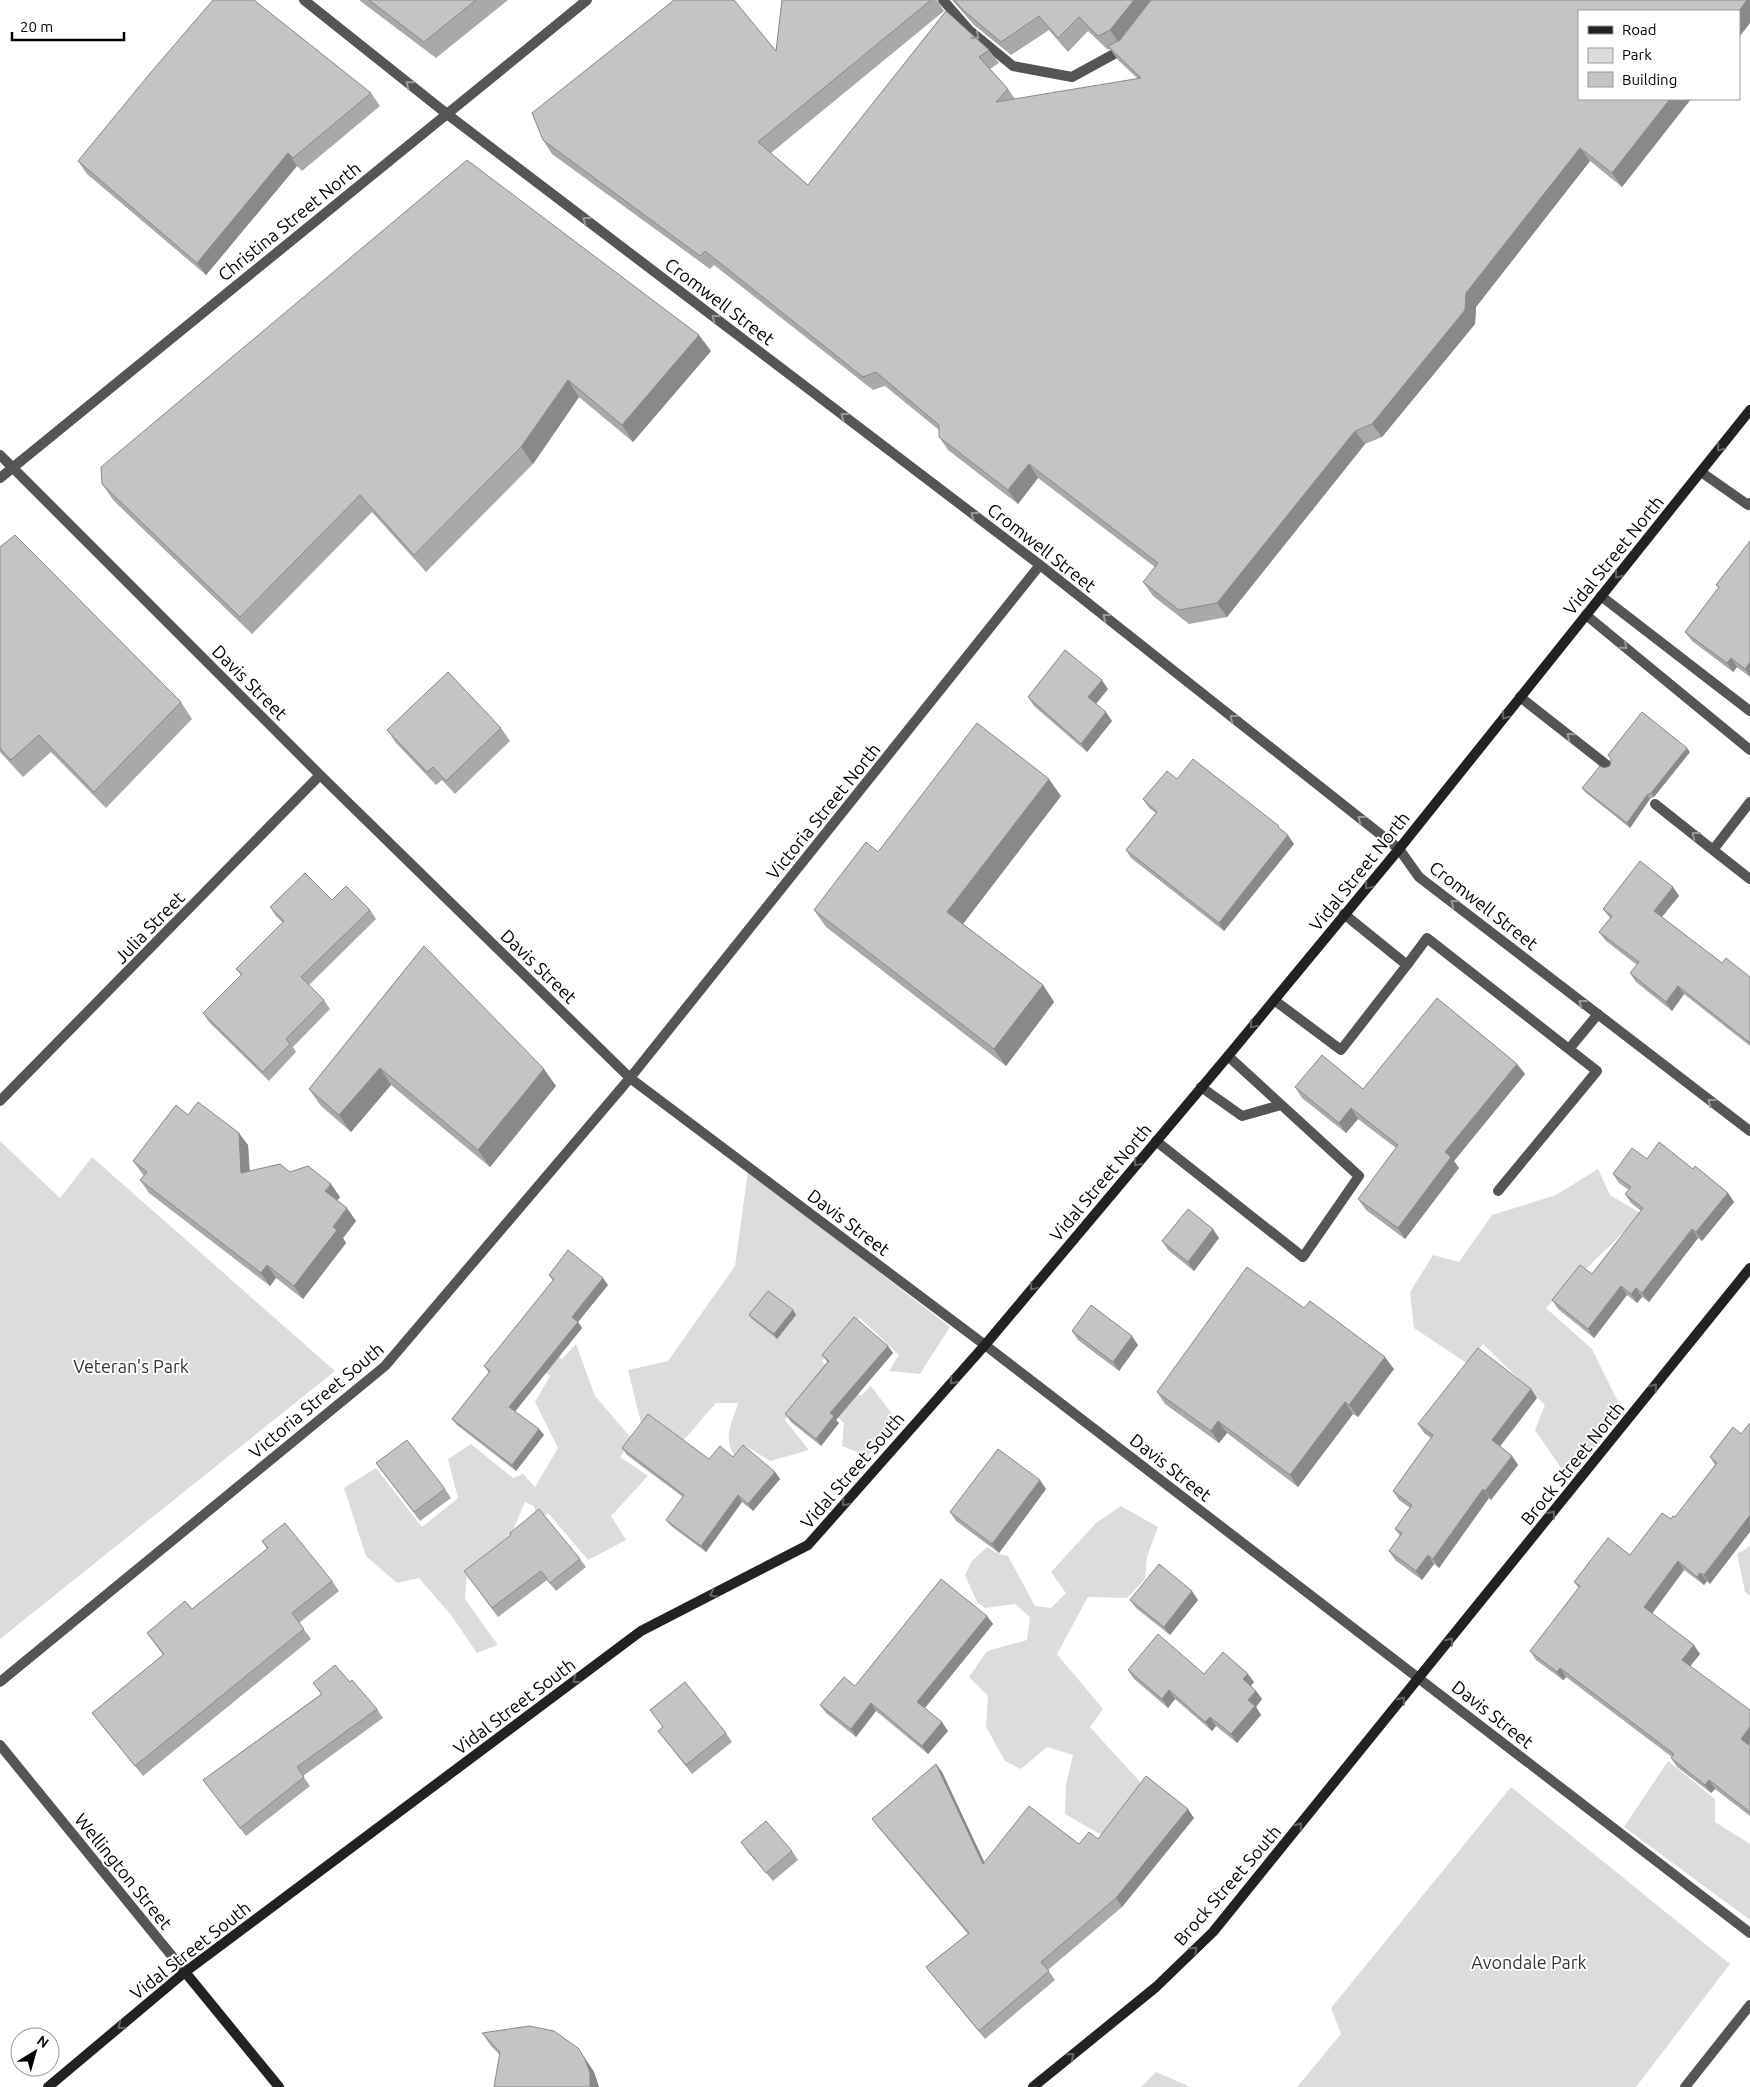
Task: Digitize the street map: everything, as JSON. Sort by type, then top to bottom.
[{"type":"main road","name":"Vidal Street North","points":[[985,1345],[1399,849],[1750,410]]},
{"type":"main road","name":"Brock Street North","points":[[1420,1679],[1750,1268]]},
{"type":"main road","name":"Vidal Street South","points":[[48,2087],[186,1972],[641,1631],[808,1545],[985,1345]]},
{"type":"main road","name":"Brock Street South","points":[[1034,2087],[1156,1987],[1213,1932],[1420,1679]]},
{"type":"main road","name":"Wellington Street","points":[[186,1972],[279,2087]]},
{"type":"street","name":"Cromwell Street","points":[[304,0],[447,114],[1040,565],[1399,849],[1419,877],[1750,1131]]},
{"type":"street","name":"Christina Street North","points":[[0,478],[587,0]]},
{"type":"street","points":[[944,0],[968,30],[1012,66],[1072,77],[1124,49],[1130,42]]},
{"type":"street","name":"Davis Street","points":[[0,455],[320,775],[630,1078],[985,1345],[1750,1932]]},
{"type":"street","points":[[1701,472],[1749,505]]},
{"type":"street","name":"Victoria Street North","points":[[630,1078],[1040,565]]},
{"type":"street","points":[[1601,596],[1750,711]]},
{"type":"street","points":[[1586,615],[1750,750]]},
{"type":"street","points":[[1520,697],[1608,766]]},
{"type":"street","name":"Julia Street","points":[[0,1101],[320,775]]},
{"type":"street","points":[[1713,850],[1750,802]]},
{"type":"street","points":[[1655,804],[1750,879]]},
{"type":"street","points":[[1344,914],[1407,966]]},
{"type":"street","points":[[1274,1000],[1341,1050],[1427,938],[1597,1071],[1498,1191]]},
{"type":"street","points":[[1569,1049],[1598,1014]]},
{"type":"street","points":[[1156,1141],[1303,1257],[1359,1176],[1228,1056]]},
{"type":"street","name":"Victoria Street South","points":[[0,1682],[385,1366],[630,1078]]},
{"type":"street","points":[[1202,1087],[1242,1116],[1281,1105]]},
{"type":"street","name":"Wellington Street","points":[[0,1746],[186,1972]]},
{"type":"street","points":[[1685,2087],[1750,2005]]},
{"type":"green space","name":"Veteran's Park","points":[[0,1141],[60,1198],[92,1157],[335,1371],[0,1639]]},
{"type":"green space","points":[[1598,1169],[1610,1195],[1642,1214],[1546,1308],[1592,1349],[1624,1414],[1568,1478],[1535,1430],[1545,1405],[1483,1344],[1468,1364],[1414,1328],[1410,1292],[1433,1255],[1459,1262],[1492,1215],[1556,1195]]},
{"type":"green space","points":[[748,1171],[950,1327],[920,1374],[889,1371],[899,1355],[860,1318],[822,1361],[861,1396],[871,1386],[895,1418],[868,1456],[842,1446],[844,1423],[808,1389],[785,1420],[809,1450],[770,1461],[746,1446],[736,1457],[732,1450],[729,1443],[729,1430],[738,1403],[716,1403],[683,1441],[652,1416],[642,1427],[628,1370],[668,1361],[735,1266]]},
{"type":"green space","points":[[576,1344],[595,1396],[633,1440],[620,1457],[648,1476],[611,1516],[626,1540],[588,1560],[549,1514],[537,1516],[534,1506],[525,1502],[506,1547],[467,1573],[465,1599],[498,1645],[477,1653],[451,1615],[419,1578],[397,1583],[366,1556],[344,1488],[376,1468],[422,1527],[458,1498],[448,1459],[471,1444],[513,1478],[523,1474],[535,1487],[558,1448],[535,1402],[550,1376],[536,1365],[545,1345],[562,1359]]},
{"type":"green space","points":[[1121,1506],[1158,1527],[1147,1557],[1145,1579],[1127,1598],[1088,1597],[1057,1654],[1103,1709],[1090,1727],[1141,1783],[1105,1837],[1065,1814],[1066,1785],[1073,1755],[1047,1747],[1021,1769],[1005,1761],[986,1727],[988,1696],[969,1677],[987,1651],[1027,1640],[1030,1617],[1015,1604],[985,1608],[977,1602],[965,1575],[971,1562],[987,1547],[999,1554],[1008,1556],[1035,1606],[1051,1608],[1066,1593],[1051,1572],[1096,1523]]},
{"type":"green space","points":[[1750,1546],[1750,1596],[1745,1592],[1737,1554]]},
{"type":"green space","points":[[1668,1761],[1715,1799],[1715,1822],[1750,1844],[1750,1920],[1624,1827]]},
{"type":"green space","name":"Avondale Park","points":[[1511,1787],[1730,1964],[1636,2087],[1297,2087],[1341,2034],[1331,2008]]},
{"type":"green space","points":[[1156,2072],[1191,2087],[1141,2087]]},
{"type":"building","points":[[213,0],[254,0],[371,93],[293,158],[288,153],[197,263],[78,161]]},
{"type":"building","points":[[369,0],[476,0],[424,42]]},
{"type":"building","points":[[674,0],[734,0],[776,51],[782,0],[931,0],[758,142],[808,185],[946,11],[989,50],[979,57],[1008,89],[996,102],[1141,78],[1108,46],[1120,40],[1151,0],[1747,0],[1740,10],[1578,10],[1578,100],[1669,100],[1612,173],[1580,148],[1466,293],[1465,310],[1372,424],[1355,431],[1217,603],[1179,610],[1143,582],[1158,563],[1029,464],[1008,490],[939,437],[939,425],[876,372],[863,377],[705,251],[700,256],[543,140],[532,113]]},
{"type":"building","points":[[954,0],[1134,0],[1110,30],[1098,36],[1079,17],[1058,38],[1039,16],[1001,42],[964,11]]},
{"type":"building","points":[[467,160],[699,335],[622,425],[568,380],[521,447],[414,555],[360,495],[240,617],[102,484],[101,467]]},
{"type":"building","points":[[15,535],[181,702],[94,792],[39,735],[11,760],[0,748],[0,547]]},
{"type":"building","points":[[1750,541],[1750,662],[1745,669],[1731,658],[1727,663],[1685,632],[1719,587],[1716,585]]},
{"type":"building","points":[[1065,650],[1102,680],[1088,697],[1106,712],[1081,744],[1028,697]]},
{"type":"building","points":[[448,672],[501,728],[446,781],[433,767],[427,772],[387,730]]},
{"type":"building","points":[[1642,712],[1687,748],[1651,793],[1647,795],[1627,823],[1582,788],[1600,766],[1604,768],[1610,766],[1611,759],[1608,755]]},
{"type":"building","points":[[977,723],[1049,779],[947,912],[1043,985],[994,1049],[814,910],[866,842],[878,852]]},
{"type":"building","points":[[1193,759],[1288,835],[1219,923],[1126,850],[1157,812],[1143,799],[1167,771],[1177,779]]},
{"type":"building","points":[[1640,861],[1673,887],[1654,911],[1722,963],[1726,958],[1750,977],[1750,1043],[1678,986],[1666,1002],[1630,973],[1639,962],[1599,932],[1612,916],[1603,909]]},
{"type":"building","points":[[305,873],[332,900],[346,886],[370,910],[301,977],[324,1000],[286,1039],[290,1044],[263,1072],[203,1013],[242,974],[236,969],[284,921],[270,907]]},
{"type":"building","points":[[424,946],[544,1069],[478,1150],[380,1068],[339,1115],[309,1089]]},
{"type":"building","points":[[1437,998],[1517,1064],[1445,1152],[1451,1157],[1398,1228],[1358,1199],[1398,1145],[1351,1108],[1339,1123],[1295,1087],[1322,1055],[1363,1089]]},
{"type":"building","points":[[198,1102],[239,1133],[241,1173],[280,1164],[290,1172],[308,1166],[331,1184],[325,1191],[347,1208],[333,1227],[337,1230],[294,1286],[267,1265],[261,1273],[140,1180],[147,1172],[133,1161],[176,1105],[188,1115]]},
{"type":"building","points":[[1659,1142],[1693,1169],[1695,1166],[1728,1193],[1696,1232],[1692,1229],[1642,1293],[1636,1288],[1631,1294],[1621,1286],[1588,1329],[1552,1300],[1580,1265],[1592,1274],[1643,1208],[1625,1194],[1631,1187],[1613,1174],[1632,1148],[1647,1159]]},
{"type":"building","points":[[1188,1209],[1213,1229],[1188,1262],[1162,1241]]},
{"type":"building","points":[[568,1250],[603,1278],[572,1317],[578,1322],[509,1407],[539,1429],[512,1465],[452,1419],[490,1371],[484,1366],[554,1279],[549,1275]]},
{"type":"building","points":[[1247,1267],[1304,1308],[1310,1301],[1385,1357],[1349,1405],[1345,1402],[1290,1475],[1218,1421],[1211,1431],[1157,1392]]},
{"type":"building","points":[[768,1291],[793,1310],[774,1334],[749,1315]]},
{"type":"building","points":[[1091,1305],[1132,1336],[1113,1362],[1072,1331]]},
{"type":"building","points":[[854,1317],[888,1346],[830,1413],[834,1416],[816,1439],[785,1414],[829,1361],[822,1355]]},
{"type":"building","points":[[1478,1348],[1531,1389],[1492,1440],[1512,1456],[1485,1491],[1483,1489],[1433,1559],[1428,1555],[1416,1571],[1389,1551],[1402,1533],[1395,1529],[1412,1505],[1393,1491],[1433,1435],[1418,1424]]},
{"type":"building","points":[[648,1414],[709,1459],[720,1446],[733,1457],[743,1445],[775,1472],[748,1504],[738,1495],[701,1546],[666,1520],[684,1495],[622,1448]]},
{"type":"building","points":[[1750,1423],[1750,1515],[1704,1575],[1700,1573],[1697,1577],[1678,1561],[1644,1607],[1694,1645],[1682,1660],[1750,1710],[1750,1727],[1741,1739],[1750,1746],[1750,1812],[1709,1780],[1705,1785],[1671,1758],[1674,1754],[1560,1668],[1557,1672],[1530,1651],[1580,1586],[1574,1582],[1608,1538],[1630,1555],[1662,1513],[1671,1519],[1673,1516],[1675,1517],[1717,1463],[1710,1457],[1733,1427],[1741,1434]]},
{"type":"building","points":[[407,1440],[445,1489],[414,1512],[376,1463]]},
{"type":"building","points":[[998,1449],[1040,1480],[992,1544],[950,1512]]},
{"type":"building","points":[[539,1509],[580,1559],[550,1583],[541,1571],[492,1608],[464,1571],[511,1535],[510,1533]]},
{"type":"building","points":[[285,1523],[332,1581],[292,1613],[304,1629],[135,1766],[92,1713],[164,1654],[147,1633],[185,1601],[192,1609],[268,1548],[262,1541]]},
{"type":"building","points":[[1159,1564],[1192,1591],[1164,1627],[1130,1600]]},
{"type":"building","points":[[941,1579],[987,1616],[917,1702],[942,1722],[922,1746],[871,1703],[851,1729],[820,1705],[844,1677],[855,1686]]},
{"type":"building","points":[[1158,1634],[1204,1674],[1223,1652],[1248,1674],[1243,1679],[1256,1691],[1248,1700],[1255,1706],[1231,1734],[1210,1717],[1205,1722],[1169,1690],[1162,1699],[1128,1670]]},
{"type":"building","points":[[335,1665],[350,1682],[352,1680],[377,1709],[297,1767],[304,1777],[240,1828],[203,1780],[322,1694],[313,1683]]},
{"type":"building","points":[[685,1682],[726,1733],[686,1765],[658,1731],[663,1727],[650,1710]]},
{"type":"building","points":[[936,1764],[983,1864],[1029,1806],[1079,1844],[1089,1832],[1098,1839],[1146,1776],[1188,1809],[1116,1898],[1041,1962],[1049,1971],[979,2031],[926,1967],[969,1933],[872,1819]]},
{"type":"building","points":[[766,1821],[792,1851],[766,1873],[741,1842]]},
{"type":"building","points":[[529,2026],[554,2031],[578,2048],[585,2059],[590,2073],[590,2087],[494,2087],[500,2052],[482,2033]]}]
